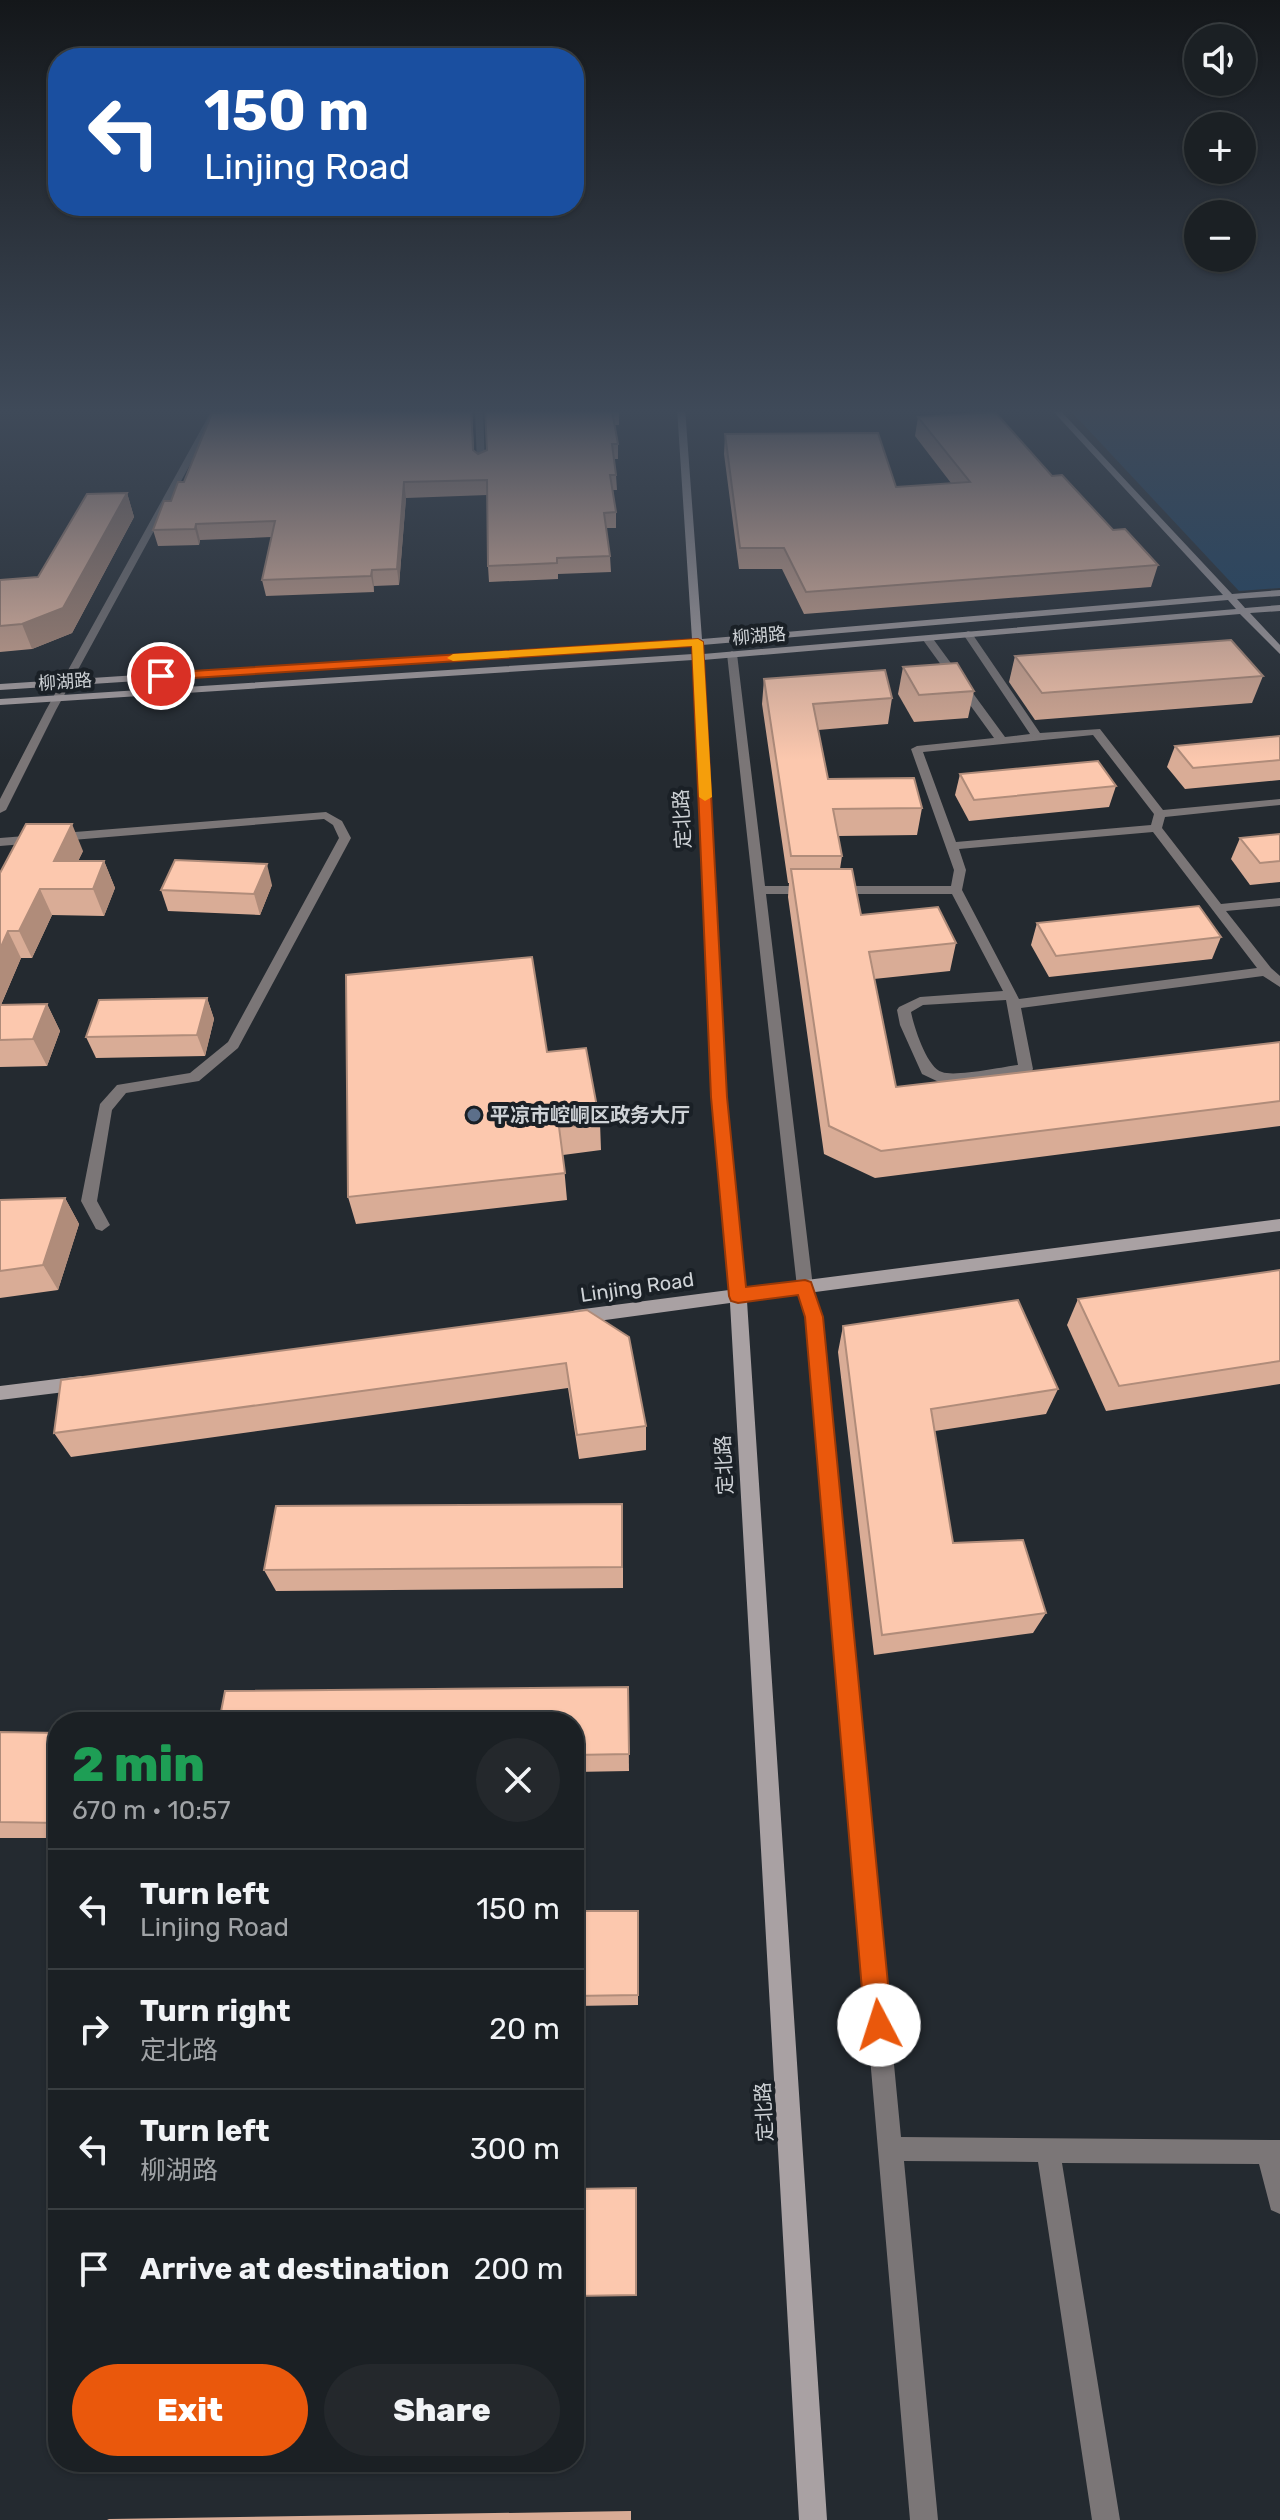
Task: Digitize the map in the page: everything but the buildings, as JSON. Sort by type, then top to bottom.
[{"type":"street","points":[[0,810],[152,526]]},
{"type":"street","name":"定北路","points":[[690,526],[698,642],[719,1097],[738,1296],[813,2520]]},
{"type":"street","points":[[1163,526],[1280,651]]},
{"type":"street","name":"柳湖路","points":[[0,687],[698,642],[1280,593]]},
{"type":"street","name":"柳湖路","points":[[0,702],[698,657],[1280,608]]},
{"type":"street","points":[[968,634],[1037,737]]},
{"type":"street","points":[[927,638],[1002,741]]},
{"type":"street","points":[[732,654],[805,1287],[814,1317],[924,2520]]},
{"type":"street","points":[[1160,814],[1096,731],[917,749],[960,870],[956,890],[1013,999],[1026,1069],[943,1079],[927,1071],[907,1025],[904,1010],[920,1001],[1013,999],[1266,971]]},
{"type":"street","points":[[1160,814],[1280,802]]},
{"type":"street","points":[[1156,828],[1160,814]]},
{"type":"street","points":[[0,842],[326,815],[338,823],[345,838],[233,1045],[194,1077],[122,1089],[105,1108],[89,1201],[102,1225]]},
{"type":"street","points":[[952,846],[1156,828]]},
{"type":"street","points":[[1156,828],[1266,971],[1280,983]]},
{"type":"street","points":[[758,890],[956,890]]},
{"type":"street","points":[[1217,908],[1280,902]]},
{"type":"street","name":"Linjing Road","points":[[565,1319],[1280,1225]]},
{"type":"street","points":[[0,1393],[94,1381]]},
{"type":"street","points":[[890,2149],[1274,2152],[1280,2201]]},
{"type":"street","points":[[1048,2150],[1106,2520]]},
{"type":"shaded area","points":[[1178,526],[1280,526],[1280,588],[1239,591]]},
{"type":"slow traffic","points":[[453,658],[698,642],[705,797]]},
{"type":"place","name":"平凉市崆峒区政务大厅","points":[[474,1115]]},
{"type":"route","points":[[161,676],[698,642],[719,1097],[738,1296],[805,1287],[814,1317],[879,2025]]}]
